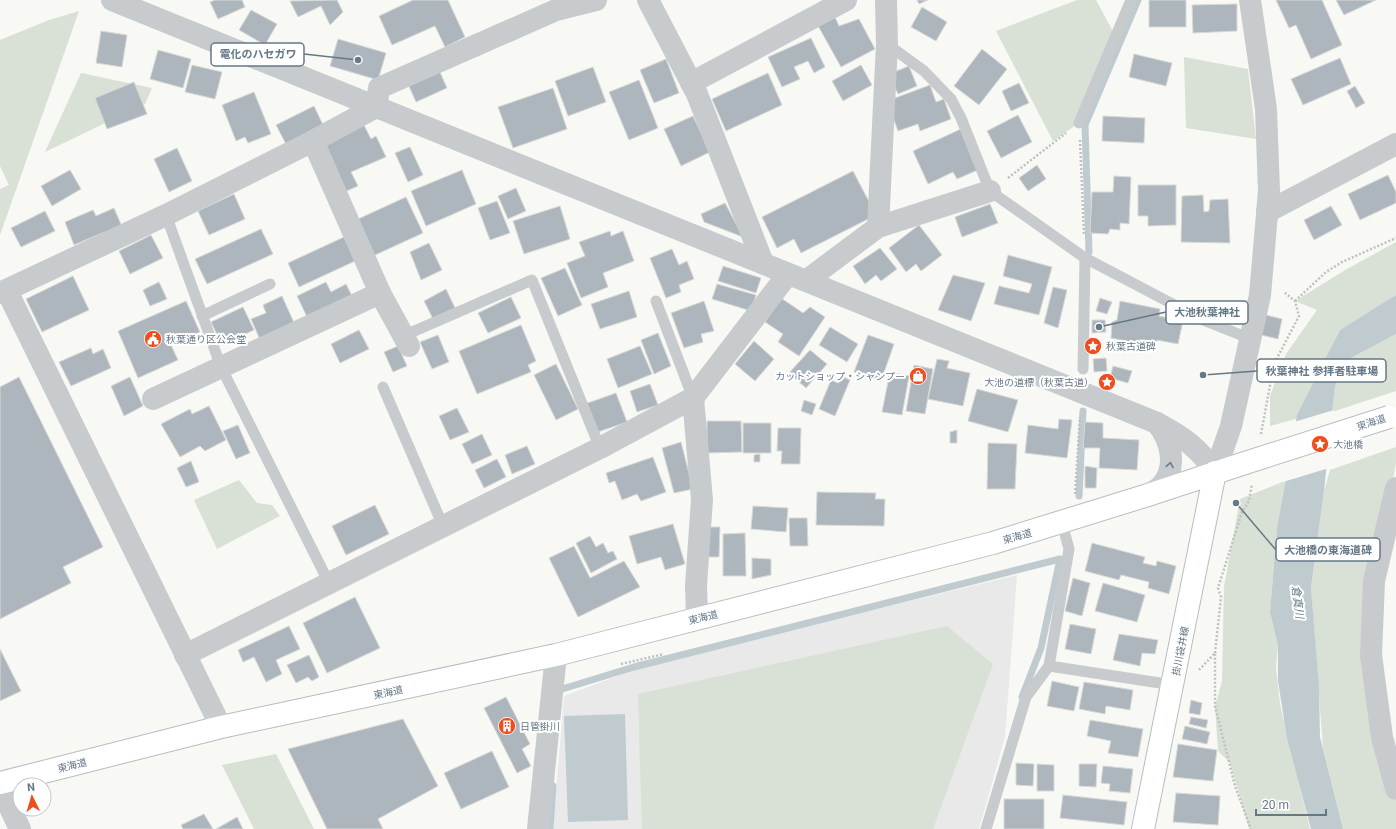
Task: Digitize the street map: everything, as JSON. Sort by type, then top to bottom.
[{"type":"main road","name":"東海道","points":[[0,783],[221,728],[556,656],[697,618],[993,543],[1148,495],[1215,472],[1249,471],[1392,416]]},
{"type":"main road","name":"掛川袋井線","points":[[1143,829],[1215,472]]},
{"type":"street","points":[[112,0],[1157,423],[1193,445],[1205,457],[1215,472]]},
{"type":"street","points":[[376,107],[379,88],[556,10],[596,0]]},
{"type":"street","points":[[648,0],[697,94],[763,263]]},
{"type":"street","points":[[691,83],[846,0]]},
{"type":"street","points":[[878,227],[887,44],[886,0]]},
{"type":"street","points":[[1215,472],[1231,426],[1260,295],[1269,191],[1266,109],[1250,0]]},
{"type":"street","points":[[221,728],[3,292],[166,215],[313,141],[376,107]]},
{"type":"street","points":[[313,141],[380,293],[406,341]]},
{"type":"street","points":[[1267,212],[1396,144]]},
{"type":"street","points":[[185,654],[600,448],[693,398],[797,277],[878,227],[990,192]]},
{"type":"street","points":[[153,399],[380,293]]},
{"type":"street","points":[[693,398],[702,500],[696,585],[697,618]]},
{"type":"street","points":[[1148,495],[1161,486],[1169,470],[1171,462],[1169,443],[1164,432],[1157,423]]},
{"type":"street","points":[[1396,488],[1374,581],[1371,655],[1382,737],[1396,789]]},
{"type":"street","points":[[538,829],[556,656]]},
{"type":"street","points":[[0,787],[20,829]]},
{"type":"lane","points":[[1079,123],[1131,0]]},
{"type":"lane","points":[[887,44],[924,71],[951,99],[961,118],[990,192],[1085,258],[1203,320],[1250,339]]},
{"type":"lane","points":[[166,215],[221,368],[329,583]]},
{"type":"lane","points":[[1083,369],[1085,258]]},
{"type":"lane","points":[[406,341],[532,280],[600,448]]},
{"type":"lane","points":[[202,316],[270,284]]},
{"type":"lane","points":[[656,301],[693,398]]},
{"type":"lane","points":[[383,387],[443,526]]},
{"type":"lane","points":[[986,829],[1026,697],[1049,666],[1069,549],[1062,522]]},
{"type":"lane","points":[[1049,666],[1173,685]]},
{"type":"path","points":[[990,192],[1079,123]]},
{"type":"path","points":[[1079,123],[1085,258]]},
{"type":"path","points":[[1261,436],[1274,364],[1299,316],[1295,301],[1326,272],[1342,262],[1396,238]]},
{"type":"path","points":[[1075,495],[1080,410]]},
{"type":"path","points":[[1249,471],[1248,502],[1242,512],[1218,588],[1221,597],[1215,653],[1215,706],[1235,786],[1251,829]]},
{"type":"path","points":[[1195,675],[1215,653]]},
{"type":"shaded area","points":[[1077,0],[1096,0],[1116,37],[1079,123],[1053,141],[996,31]]},
{"type":"shaded area","points":[[79,11],[0,235],[0,189],[9,185],[0,166],[0,40],[49,20]]},
{"type":"shaded area","points":[[1184,57],[1248,69],[1256,139],[1186,128]]},
{"type":"shaded area","points":[[81,73],[152,88],[145,104],[45,152]]},
{"type":"shaded area","points":[[1396,242],[1396,296],[1340,330],[1296,419],[1270,426],[1270,396],[1286,354],[1317,310],[1295,301],[1347,269]]},
{"type":"shaded area","points":[[1396,334],[1396,391],[1332,412],[1335,386],[1349,359]]},
{"type":"shaded area","points":[[1396,447],[1396,463],[1374,581],[1396,789],[1396,829],[1343,829],[1323,748],[1311,589],[1324,491],[1330,470]]},
{"type":"shaded area","points":[[239,480],[257,503],[272,505],[280,516],[217,549],[194,500]]},
{"type":"shaded area","points":[[1285,481],[1277,528],[1270,612],[1278,646],[1276,667],[1280,704],[1310,829],[1249,829],[1230,763],[1218,751],[1215,706],[1222,681],[1224,587],[1240,499]]},
{"type":"shaded area","points":[[1017,575],[1005,737],[979,829],[553,829],[564,696],[644,666]]},
{"type":"shaded area","points":[[947,626],[993,664],[933,829],[642,829],[638,694]]},
{"type":"shaded area","points":[[276,754],[314,829],[254,829],[222,765]]},
{"type":"water","name":"倉真川","points":[[1396,295],[1396,334],[1349,359],[1335,386],[1324,491],[1311,588],[1319,687],[1320,737],[1343,829],[1311,829],[1287,738],[1278,681],[1278,646],[1270,612],[1277,528],[1297,415],[1340,330]]},
{"type":"water","points":[[625,714],[628,820],[568,822],[564,716]]},
{"type":"pier","points":[[1334,410],[1329,468],[1283,482],[1294,422]]},
{"type":"building","points":[[215,0],[242,0],[245,7],[218,19],[210,2]]},
{"type":"building","points":[[337,0],[343,12],[330,25],[321,6],[298,17],[290,1]]},
{"type":"building","points":[[413,0],[448,0],[465,37],[445,47],[435,26],[392,45],[379,16]]},
{"type":"building","points":[[917,0],[928,0],[919,4]]},
{"type":"building","points":[[1149,0],[1186,0],[1186,27],[1149,27]]},
{"type":"building","points":[[1276,0],[1322,0],[1342,45],[1311,59],[1296,25],[1289,28]]},
{"type":"building","points":[[1336,0],[1376,0],[1344,15]]},
{"type":"building","points":[[1237,4],[1237,31],[1193,33],[1192,5]]},
{"type":"building","points":[[922,7],[947,22],[936,41],[911,27]]},
{"type":"building","points":[[251,10],[277,24],[265,45],[239,30]]},
{"type":"building","points":[[834,15],[839,26],[859,19],[875,49],[841,67],[817,24]]},
{"type":"building","points":[[101,31],[127,35],[122,67],[96,63]]},
{"type":"building","points":[[811,38],[825,67],[814,73],[808,61],[794,67],[800,79],[782,87],[768,57]]},
{"type":"building","points":[[338,39],[386,53],[378,80],[330,66]]},
{"type":"building","points":[[982,49],[1007,69],[979,105],[954,86]]},
{"type":"building","points":[[158,50],[191,59],[183,88],[150,79]]},
{"type":"building","points":[[1134,54],[1172,63],[1166,86],[1129,77]]},
{"type":"building","points":[[1340,58],[1351,84],[1303,105],[1291,79]]},
{"type":"building","points":[[666,59],[679,93],[654,103],[640,70]]},
{"type":"building","points":[[192,65],[222,72],[215,99],[185,92]]},
{"type":"building","points":[[861,65],[872,85],[843,101],[832,81]]},
{"type":"building","points":[[909,66],[917,86],[898,94],[889,74]]},
{"type":"building","points":[[593,67],[606,102],[568,116],[555,81]]},
{"type":"building","points":[[439,70],[447,88],[416,102],[408,84]]},
{"type":"building","points":[[768,73],[782,105],[726,131],[712,99]]},
{"type":"building","points":[[639,80],[658,128],[629,140],[609,92]]},
{"type":"building","points":[[134,82],[147,114],[107,129],[95,98]]},
{"type":"building","points":[[1019,83],[1029,103],[1011,111],[1002,91]]},
{"type":"building","points":[[930,85],[936,102],[944,99],[951,119],[920,131],[918,124],[898,131],[887,101]]},
{"type":"building","points":[[1355,86],[1365,103],[1356,108],[1347,91]]},
{"type":"building","points":[[553,88],[567,129],[513,148],[498,107]]},
{"type":"building","points":[[254,92],[271,134],[248,143],[245,137],[236,141],[222,105]]},
{"type":"building","points":[[314,106],[324,127],[287,146],[276,125]]},
{"type":"building","points":[[1018,115],[1032,142],[1001,158],[987,131]]},
{"type":"building","points":[[693,116],[710,152],[681,166],[664,129]]},
{"type":"building","points":[[1103,116],[1145,118],[1144,143],[1102,141]]},
{"type":"building","points":[[364,125],[371,139],[376,136],[386,157],[351,172],[358,186],[342,193],[324,142]]},
{"type":"building","points":[[961,129],[980,169],[957,179],[953,172],[928,184],[913,151]]},
{"type":"building","points":[[410,147],[423,175],[408,182],[395,153]]},
{"type":"building","points":[[177,148],[192,181],[169,192],[154,159]]},
{"type":"building","points":[[1037,165],[1046,179],[1028,191],[1019,178]]},
{"type":"building","points":[[70,170],[81,189],[52,206],[41,186]]},
{"type":"building","points":[[462,170],[476,204],[426,226],[411,191]]},
{"type":"building","points":[[853,171],[876,215],[801,253],[794,239],[777,248],[762,217]]},
{"type":"building","points":[[1388,175],[1396,192],[1396,203],[1360,220],[1348,194]]},
{"type":"building","points":[[1114,176],[1131,177],[1129,224],[1120,223],[1120,230],[1110,229],[1108,234],[1090,233],[1092,192],[1113,192]]},
{"type":"building","points":[[1138,185],[1176,185],[1176,225],[1148,226],[1148,216],[1138,216]]},
{"type":"building","points":[[516,188],[526,211],[508,219],[498,196]]},
{"type":"building","points":[[234,194],[245,219],[209,235],[198,211]]},
{"type":"building","points":[[1203,195],[1204,212],[1209,211],[1210,200],[1228,199],[1230,243],[1181,242],[1182,196]]},
{"type":"building","points":[[406,197],[423,233],[373,256],[356,220]]},
{"type":"building","points":[[497,201],[510,233],[490,240],[478,208]]},
{"type":"building","points":[[725,203],[743,237],[704,222],[701,214]]},
{"type":"building","points":[[990,204],[998,223],[962,237],[955,217]]},
{"type":"building","points":[[560,206],[570,239],[524,254],[513,221]]},
{"type":"building","points":[[1331,206],[1342,225],[1314,240],[1304,220]]},
{"type":"building","points":[[114,208],[123,229],[102,233],[74,245],[65,222],[93,210],[96,216]]},
{"type":"building","points":[[45,211],[55,231],[21,247],[11,228]]},
{"type":"building","points":[[919,225],[942,255],[921,271],[916,264],[906,272],[889,248]]},
{"type":"building","points":[[261,229],[273,254],[207,284],[195,259]]},
{"type":"building","points":[[610,231],[611,236],[623,231],[634,261],[603,273],[608,287],[581,298],[567,263],[585,256],[579,242]]},
{"type":"building","points":[[151,235],[163,258],[130,274],[119,251]]},
{"type":"building","points":[[344,237],[355,261],[299,287],[288,263]]},
{"type":"building","points":[[429,243],[442,270],[421,280],[410,252]]},
{"type":"building","points":[[880,248],[897,269],[881,281],[876,275],[865,284],[853,266]]},
{"type":"building","points":[[672,249],[679,265],[687,261],[694,279],[679,285],[681,292],[666,298],[650,258]]},
{"type":"building","points":[[1008,255],[1052,267],[1039,315],[994,304],[999,286],[1029,293],[1032,284],[1003,276]]},
{"type":"building","points":[[723,266],[761,278],[756,293],[718,281]]},
{"type":"building","points":[[565,268],[582,305],[558,316],[541,278]]},
{"type":"building","points":[[953,275],[985,283],[971,321],[938,310]]},
{"type":"building","points":[[73,276],[89,310],[42,332],[26,299]]},
{"type":"building","points":[[159,282],[167,299],[150,306],[143,290]]},
{"type":"building","points":[[326,282],[331,292],[346,284],[355,302],[308,319],[297,296]]},
{"type":"building","points":[[717,284],[756,295],[751,311],[712,299]]},
{"type":"building","points":[[1053,287],[1067,290],[1058,328],[1044,323]]},
{"type":"building","points":[[446,289],[456,310],[434,321],[424,301]]},
{"type":"building","points":[[629,291],[637,317],[600,329],[591,304]]},
{"type":"building","points":[[282,296],[295,325],[260,340],[251,319],[266,313],[263,305]]},
{"type":"building","points":[[511,297],[521,318],[488,333],[478,313]]},
{"type":"building","points":[[781,298],[803,313],[810,307],[825,317],[799,356],[778,342],[783,334],[765,322]]},
{"type":"building","points":[[1100,298],[1112,302],[1107,314],[1096,311]]},
{"type":"building","name":"秋葉通り区公会堂","points":[[186,301],[200,332],[171,345],[178,360],[138,378],[118,331]]},
{"type":"building","points":[[704,301],[714,331],[701,334],[703,342],[684,348],[671,313]]},
{"type":"building","points":[[1120,301],[1160,309],[1159,316],[1183,321],[1178,344],[1157,340],[1156,347],[1111,338],[1112,322],[1117,320]]},
{"type":"building","points":[[243,307],[254,330],[222,345],[211,322]]},
{"type":"building","points":[[1266,315],[1282,319],[1278,339],[1261,335]]},
{"type":"building","points":[[1092,320],[1105,320],[1106,332],[1092,333]]},
{"type":"building","points":[[521,325],[536,361],[528,365],[531,372],[477,394],[459,351]]},
{"type":"building","points":[[830,327],[858,344],[847,362],[819,345]]},
{"type":"building","points":[[359,330],[369,349],[340,363],[331,344]]},
{"type":"building","points":[[658,333],[671,366],[654,374],[641,340]]},
{"type":"building","points":[[438,335],[449,362],[432,369],[420,342]]},
{"type":"building","points":[[868,335],[894,344],[881,381],[854,372]]},
{"type":"building","points":[[754,341],[774,359],[755,381],[735,364]]},
{"type":"building","points":[[398,346],[407,366],[393,372],[384,352]]},
{"type":"building","points":[[640,346],[652,374],[618,388],[607,359]]},
{"type":"building","points":[[91,348],[93,354],[103,349],[111,368],[71,386],[59,362]]},
{"type":"building","points":[[810,350],[827,364],[806,388],[789,373]]},
{"type":"building","points":[[1106,358],[1107,371],[1094,372],[1093,359]]},
{"type":"building","points":[[937,359],[949,361],[947,368],[970,373],[963,406],[928,399]]},
{"type":"building","points":[[556,364],[578,409],[556,420],[534,375]]},
{"type":"building","points":[[914,365],[933,369],[925,414],[906,411]]},
{"type":"building","points":[[1113,366],[1132,371],[1128,383],[1110,378]]},
{"type":"building","points":[[890,372],[909,376],[902,415],[882,412]]},
{"type":"building","points":[[841,376],[850,380],[835,416],[819,409],[831,380],[838,383]]},
{"type":"building","points":[[19,377],[103,547],[63,567],[71,583],[0,619],[0,387]]},
{"type":"building","points":[[130,377],[143,406],[124,416],[111,386]]},
{"type":"building","points":[[650,384],[658,405],[637,412],[630,391]]},
{"type":"building","points":[[977,389],[1018,400],[1008,432],[968,421]]},
{"type":"building","points":[[616,393],[627,422],[595,433],[585,404]]},
{"type":"building","points":[[804,400],[816,404],[812,415],[801,411]]},
{"type":"building","points":[[209,406],[226,440],[205,451],[200,446],[180,457],[161,424],[190,409],[192,414]]},
{"type":"building","points":[[457,408],[469,432],[450,440],[439,416]]},
{"type":"building","points":[[1059,419],[1072,420],[1067,458],[1025,453],[1028,425],[1058,429]]},
{"type":"building","points":[[707,421],[741,421],[742,452],[707,453]]},
{"type":"building","points":[[1085,422],[1103,423],[1103,438],[1139,440],[1137,470],[1099,468],[1100,448],[1083,448]]},
{"type":"building","points":[[743,423],[771,423],[771,453],[743,453]]},
{"type":"building","points":[[238,425],[250,453],[236,459],[223,431]]},
{"type":"building","points":[[778,428],[801,428],[800,464],[781,464],[782,451],[777,451]]},
{"type":"building","points":[[957,430],[957,443],[950,443],[950,432]]},
{"type":"building","points":[[482,434],[492,455],[472,464],[462,444]]},
{"type":"building","points":[[681,442],[693,489],[674,493],[662,448]]},
{"type":"building","points":[[988,443],[1017,444],[1015,489],[987,489]]},
{"type":"building","points":[[527,446],[535,464],[512,474],[505,455]]},
{"type":"building","points":[[760,454],[760,462],[754,462],[754,455]]},
{"type":"building","points":[[653,457],[666,492],[641,501],[637,494],[622,500],[615,481],[609,483],[606,473]]},
{"type":"building","points":[[497,459],[506,477],[484,488],[475,470]]},
{"type":"building","points":[[191,461],[199,482],[186,487],[177,468]]},
{"type":"building","points":[[1085,466],[1097,468],[1096,488],[1085,488]]},
{"type":"building","points":[[817,492],[876,493],[875,499],[885,499],[884,526],[816,525]]},
{"type":"building","points":[[375,505],[389,534],[346,555],[332,526]]},
{"type":"building","points":[[753,506],[788,508],[786,532],[751,529]]},
{"type":"building","points":[[789,518],[807,518],[808,546],[790,546]]},
{"type":"building","points":[[673,524],[685,564],[665,570],[661,557],[637,564],[629,536]]},
{"type":"building","points":[[705,527],[720,527],[719,557],[705,557]]},
{"type":"building","points":[[745,533],[746,576],[723,576],[723,534]]},
{"type":"building","points":[[590,536],[596,547],[603,543],[608,553],[613,551],[617,559],[591,573],[576,543]]},
{"type":"building","points":[[1092,543],[1145,557],[1143,563],[1156,566],[1157,561],[1176,566],[1169,594],[1148,588],[1149,582],[1121,575],[1119,580],[1085,571]]},
{"type":"building","points":[[574,546],[590,578],[624,561],[640,587],[578,617],[549,558]]},
{"type":"building","points":[[752,558],[771,559],[771,575],[752,579]]},
{"type":"building","points":[[1073,578],[1090,583],[1082,616],[1065,611]]},
{"type":"building","points":[[1103,583],[1145,595],[1137,622],[1095,611]]},
{"type":"building","points":[[355,597],[380,648],[327,673],[303,623]]},
{"type":"building","points":[[1070,624],[1096,629],[1091,654],[1065,649]]},
{"type":"building","points":[[289,626],[300,649],[276,660],[282,674],[266,682],[254,657],[243,662],[238,650]]},
{"type":"building","points":[[1119,634],[1158,640],[1155,654],[1142,653],[1140,666],[1113,660]]},
{"type":"building","points":[[0,649],[21,691],[0,701]]},
{"type":"building","points":[[309,655],[319,677],[312,681],[308,677],[296,683],[287,665]]},
{"type":"building","points":[[1052,681],[1079,687],[1074,711],[1047,706]]},
{"type":"building","points":[[1084,682],[1133,690],[1130,710],[1106,706],[1105,714],[1079,709]]},
{"type":"building","name":"日管掛川","points":[[506,697],[530,744],[522,749],[531,766],[517,773],[484,708]]},
{"type":"building","points":[[1191,700],[1202,703],[1200,715],[1189,713]]},
{"type":"building","points":[[1191,717],[1208,720],[1206,728],[1189,724]]},
{"type":"building","points":[[403,719],[438,786],[378,819],[383,829],[327,829],[288,749]]},
{"type":"building","points":[[1090,720],[1143,729],[1138,757],[1108,753],[1111,741],[1087,736]]},
{"type":"building","points":[[1185,726],[1210,732],[1207,744],[1182,739]]},
{"type":"building","points":[[1178,744],[1217,750],[1213,781],[1173,777]]},
{"type":"building","points":[[492,751],[509,787],[461,809],[444,773]]},
{"type":"building","points":[[1016,763],[1034,764],[1033,786],[1016,785]]},
{"type":"building","points":[[1037,764],[1054,765],[1054,791],[1037,791]]},
{"type":"building","points":[[1079,764],[1097,764],[1096,787],[1079,786]]},
{"type":"building","points":[[1103,766],[1133,769],[1130,793],[1109,791],[1110,784],[1101,783]]},
{"type":"building","points":[[1176,793],[1220,796],[1218,825],[1173,822]]},
{"type":"building","points":[[1063,795],[1127,802],[1124,825],[1060,818]]},
{"type":"building","points":[[1004,799],[1044,799],[1044,829],[1004,829]]},
{"type":"building","points":[[204,814],[213,829],[183,829],[181,825]]},
{"type":"building","points":[[237,817],[243,829],[216,829]]},
{"type":"waterway","points":[[1089,252],[1085,125],[1138,0]]},
{"type":"waterway","points":[[1079,496],[1083,411]]},
{"type":"waterway","points":[[559,694],[559,690],[634,667],[1060,559],[1041,648],[1022,697]]},
{"type":"waterway","points":[[550,829],[553,786]]},
{"type":"place","name":"電化のハセガワ","points":[[358,60]]},
{"type":"place","name":"大池秋葉神社","points":[[1099,327]]},
{"type":"place","name":"秋葉通り区公会堂","points":[[153,339]]},
{"type":"place","name":"秋葉古道碑","points":[[1093,346]]},
{"type":"place","name":"秋葉神社 参拝者駐車場","points":[[1203,375]]},
{"type":"place","name":"カットショップ・シャンプー","points":[[918,376]]},
{"type":"place","name":"大池の道標（秋葉古道）","points":[[1107,382]]},
{"type":"place","name":"大池橋","points":[[1320,444]]},
{"type":"place","name":"大池橋の東海道碑","points":[[1236,503]]},
{"type":"place","name":"日管掛川","points":[[507,726]]}]
